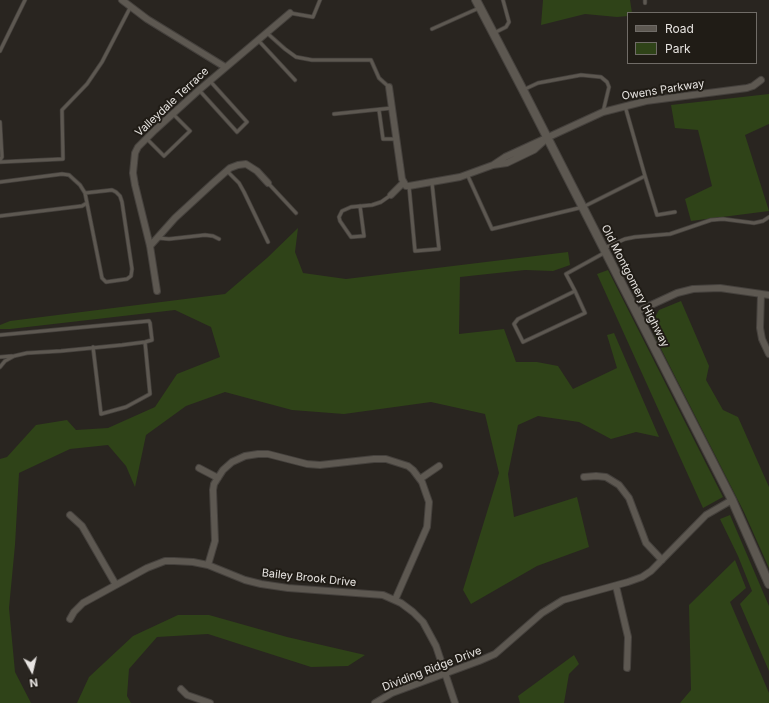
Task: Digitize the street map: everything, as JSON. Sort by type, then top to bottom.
[{"type":"street","name":"Valleydale Terrace","points":[[122,0],[147,19],[224,67]]},
{"type":"street","name":"Old Montgomery Highway","points":[[476,0],[548,137],[732,500],[769,584]]},
{"type":"street","name":"Valleydale Terrace","points":[[157,291],[150,246],[133,173],[135,153],[146,138],[224,67],[290,13]]},
{"type":"street","name":"Owens Parkway","points":[[409,186],[432,183],[494,165],[507,163],[534,150],[548,137],[603,112],[646,101],[747,88],[753,86],[760,80]]},
{"type":"street","points":[[388,87],[403,183],[406,186],[409,186]]},
{"type":"street","points":[[150,246],[175,218],[213,182],[227,171],[238,165],[246,164],[257,171],[268,183]]},
{"type":"street","points":[[391,195],[403,183]]},
{"type":"street","points":[[636,312],[677,293],[693,289],[720,288],[769,295]]},
{"type":"street","points":[[761,294],[760,328],[762,339],[769,354]]},
{"type":"street","points":[[208,565],[215,541],[213,490],[218,478],[232,462],[245,456],[258,454],[268,454],[307,464],[320,465],[386,459],[408,466],[426,488],[429,502],[429,521],[425,534],[395,600]]},
{"type":"street","points":[[420,479],[440,466]]},
{"type":"street","points":[[199,468],[218,478]]},
{"type":"street","points":[[584,477],[606,477],[619,485],[629,498],[646,543],[662,560]]},
{"type":"street","name":"Dividing Ridge Drive","points":[[376,703],[392,693],[479,662],[495,654],[542,613],[555,604],[574,596],[616,586],[642,577],[651,571],[706,515],[732,500]]},
{"type":"street","points":[[70,515],[82,526],[116,585]]},
{"type":"street","name":"Bailey Brook Drive","points":[[70,619],[74,612],[83,603],[147,568],[165,562],[183,561],[208,565],[245,580],[288,588],[383,595],[395,600],[413,612],[423,622],[436,646],[456,703]]},
{"type":"street","points":[[616,586],[628,637],[627,668]]},
{"type":"street","points":[[181,689],[187,695],[210,703]]},
{"type":"lane","points":[[0,51],[25,0]]},
{"type":"lane","points":[[290,13],[313,17],[320,0]]},
{"type":"lane","points":[[494,33],[506,27],[509,22],[502,0]]},
{"type":"lane","points":[[0,122],[2,157],[0,161],[63,159],[62,110],[87,84],[102,62],[131,6]]},
{"type":"lane","points":[[432,29],[480,8]]},
{"type":"lane","points":[[266,32],[285,50],[296,57],[312,60],[371,60],[379,78],[388,87]]},
{"type":"lane","points":[[258,39],[294,80]]},
{"type":"lane","points":[[523,90],[538,83],[582,76],[600,77],[609,87],[603,112]]},
{"type":"lane","points":[[199,90],[237,132],[248,122],[210,80]]},
{"type":"lane","points":[[625,106],[657,215],[675,212]]},
{"type":"lane","points":[[334,114],[392,108]]},
{"type":"lane","points":[[378,110],[383,139],[397,139]]},
{"type":"lane","points":[[146,138],[164,156],[190,131],[173,114]]},
{"type":"lane","points":[[227,171],[239,183],[268,242]]},
{"type":"lane","points":[[0,182],[62,174],[69,175],[80,185],[86,194],[99,271],[102,278],[106,282],[127,279],[131,276],[132,269],[120,196],[112,190],[86,194]]},
{"type":"lane","points":[[466,174],[492,229],[583,207],[645,176]]},
{"type":"lane","points":[[268,183],[296,213]]},
{"type":"lane","points":[[409,186],[415,251],[439,249],[432,183]]},
{"type":"lane","points":[[360,206],[364,236],[351,237],[340,221],[340,214],[342,211],[346,208],[360,206],[372,206],[391,195]]},
{"type":"lane","points":[[0,216],[82,206],[87,203]]},
{"type":"lane","points":[[574,291],[518,319],[514,324],[523,342],[585,313],[566,274],[625,239],[635,236],[670,234],[711,220],[754,223],[763,221],[769,217]]},
{"type":"lane","points":[[157,238],[169,239],[205,235],[214,236],[219,239]]},
{"type":"lane","points":[[0,335],[149,321],[152,340],[0,357]]},
{"type":"lane","points":[[92,347],[100,414],[126,407],[150,394],[144,342]]},
{"type":"lane","points":[[0,367],[14,356]]},
{"type":"green space","points":[[543,0],[630,0],[632,12],[627,12],[627,16],[617,17],[585,14],[541,25]]},
{"type":"green space","points":[[769,94],[769,124],[745,135],[769,211],[691,221],[685,199],[712,186],[698,130],[675,128],[671,105]]},
{"type":"green space","points":[[298,228],[295,252],[303,273],[346,279],[568,252],[570,265],[553,271],[525,270],[460,277],[459,334],[504,329],[516,362],[537,362],[558,366],[573,389],[617,368],[607,335],[614,333],[659,437],[636,432],[611,439],[579,422],[538,416],[518,425],[508,474],[514,517],[577,497],[589,547],[537,566],[471,604],[463,590],[499,473],[485,414],[431,402],[344,414],[292,410],[225,392],[186,406],[146,435],[135,487],[126,466],[108,445],[70,449],[19,473],[15,545],[9,608],[15,672],[31,703],[0,703],[0,459],[7,457],[36,425],[67,420],[76,430],[108,428],[155,407],[177,374],[220,357],[211,327],[175,310],[10,329],[0,329],[0,325],[10,321],[225,294],[267,258]]},
{"type":"green space","points":[[608,270],[723,497],[703,508],[597,274]]},
{"type":"green space","points":[[681,301],[709,366],[706,380],[723,410],[738,417],[769,487],[769,568],[744,512],[654,335],[653,321],[659,310]]},
{"type":"green space","points":[[730,515],[769,606],[769,671],[740,604],[752,591],[738,556],[720,519]]},
{"type":"green space","points":[[735,560],[746,588],[730,602],[769,693],[769,703],[680,703],[691,690],[689,605]]},
{"type":"green space","points":[[178,615],[209,615],[287,637],[365,655],[348,666],[311,667],[208,634],[157,637],[129,669],[127,696],[131,703],[77,703],[89,677],[133,636]]},
{"type":"green space","points":[[574,655],[579,664],[569,674],[564,703],[520,703],[518,696]]}]
